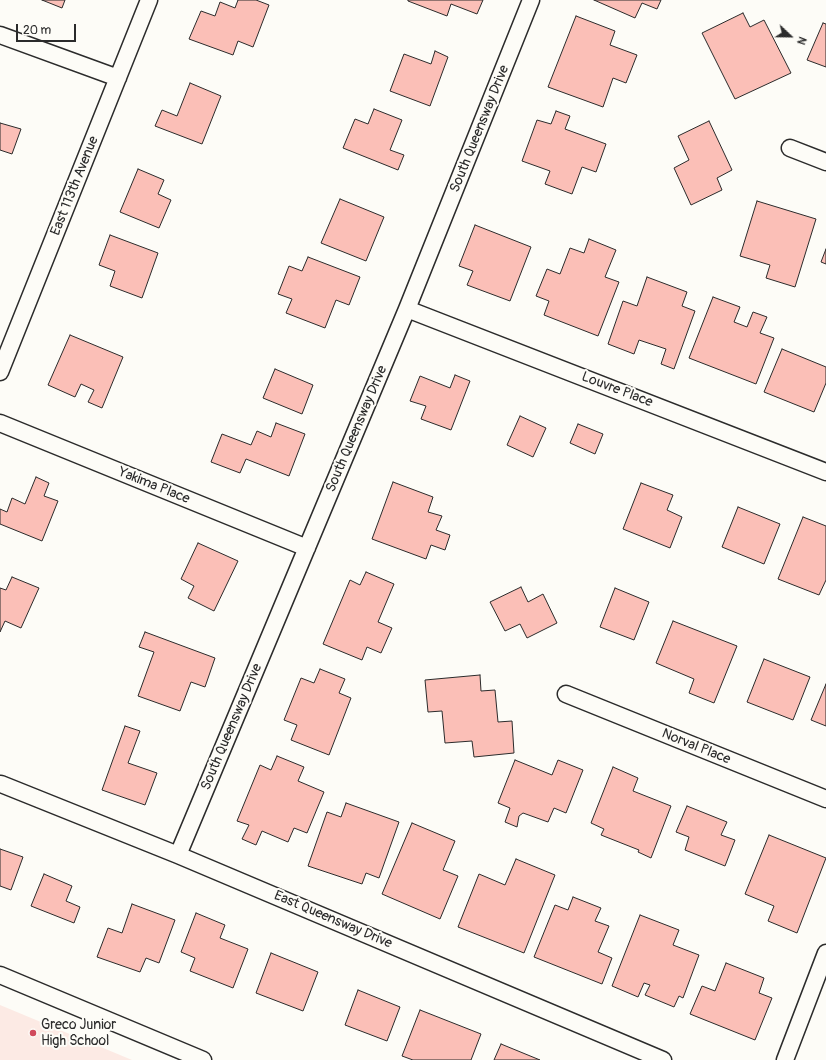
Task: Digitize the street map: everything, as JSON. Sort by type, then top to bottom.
[{"type":"street","name":"East 113th Avenue","points":[[0,372],[149,0]]},
{"type":"street","name":"South Queensway Drive","points":[[178,855],[407,309],[531,0]]},
{"type":"street","points":[[0,35],[118,78]]},
{"type":"street","points":[[790,148],[826,162]]},
{"type":"street","name":"Louvre Place","points":[[407,309],[826,472]]},
{"type":"street","name":"Yakima Place","points":[[0,423],[307,548]]},
{"type":"street","name":"Norval Place","points":[[566,694],[826,799]]},
{"type":"street","name":"East Queensway Drive","points":[[1,784],[178,855],[663,1060]]},
{"type":"street","points":[[785,1060],[826,953]]},
{"type":"street","points":[[0,975],[203,1060]]},
{"type":"shaded area","name":"Greco Junior High School","points":[[0,1005],[132,1060],[0,1060]]},
{"type":"building","points":[[42,0],[65,0],[62,8]]},
{"type":"building","points":[[238,0],[256,0],[269,5],[253,47],[238,41],[233,55],[189,39],[201,11],[215,16],[220,2],[235,8]]},
{"type":"building","points":[[408,0],[483,0],[477,14],[451,4],[447,16]]},
{"type":"building","points":[[594,0],[661,0],[657,9],[642,3],[635,18]]},
{"type":"building","points":[[743,13],[750,27],[764,20],[791,73],[735,99],[702,33]]},
{"type":"building","points":[[576,16],[615,31],[610,45],[637,55],[626,83],[613,78],[603,107],[548,87]]},
{"type":"building","points":[[823,23],[826,24],[826,67],[807,60]]},
{"type":"building","points":[[435,51],[448,57],[430,106],[390,91],[404,54],[431,64]]},
{"type":"building","points":[[190,83],[221,96],[202,144],[155,126],[162,110],[177,116]]},
{"type":"building","points":[[374,109],[402,120],[390,150],[404,155],[398,170],[343,148],[355,119],[368,124]]},
{"type":"building","points":[[556,111],[570,116],[565,129],[606,144],[596,172],[582,167],[572,194],[545,184],[550,171],[522,161],[537,120],[551,124]]},
{"type":"building","points":[[709,121],[732,170],[717,178],[722,190],[691,205],[674,168],[689,160],[678,136]]},
{"type":"building","points":[[0,123],[21,129],[12,154],[0,150]]},
{"type":"building","points":[[138,169],[164,180],[158,194],[171,200],[159,228],[120,212]]},
{"type":"building","points":[[340,199],[384,217],[366,261],[321,243]]},
{"type":"building","points":[[757,201],[816,219],[795,287],[766,278],[770,265],[740,256]]},
{"type":"building","points":[[475,225],[531,247],[510,301],[467,285],[473,271],[459,266]]},
{"type":"building","points":[[110,235],[158,253],[142,298],[110,286],[115,271],[99,265]]},
{"type":"building","points":[[589,239],[616,250],[605,277],[619,282],[598,336],[544,315],[549,301],[536,296],[547,269],[560,274],[570,248],[584,253]]},
{"type":"building","points":[[826,249],[826,264],[821,262]]},
{"type":"building","points":[[308,257],[360,277],[349,305],[336,300],[325,328],[286,313],[292,299],[278,294],[289,266],[302,271]]},
{"type":"building","points":[[647,277],[687,292],[682,306],[695,311],[674,369],[661,364],[666,349],[639,340],[634,354],[608,344],[623,301],[637,306]]},
{"type":"building","points":[[713,297],[740,307],[734,322],[747,327],[753,312],[767,317],[760,333],[774,338],[756,384],[689,358]]},
{"type":"building","points":[[70,335],[123,357],[102,408],[88,402],[94,390],[81,384],[75,397],[48,385]]},
{"type":"building","points":[[782,349],[826,367],[826,383],[814,412],[764,392]]},
{"type":"building","points":[[275,369],[313,385],[302,414],[263,398]]},
{"type":"building","points":[[455,375],[470,381],[451,430],[421,419],[426,406],[410,401],[420,376],[450,388]]},
{"type":"building","points":[[520,416],[546,428],[533,457],[507,445]]},
{"type":"building","points":[[276,423],[305,434],[289,476],[246,459],[240,473],[211,462],[222,434],[251,445],[257,431],[271,437]]},
{"type":"building","points":[[578,424],[603,434],[595,454],[570,443]]},
{"type":"building","points":[[36,477],[49,483],[44,496],[58,501],[42,541],[0,524],[0,509],[7,512],[12,498],[25,504]]},
{"type":"building","points":[[393,482],[433,497],[428,512],[442,516],[436,530],[450,535],[445,550],[431,545],[426,559],[372,539]]},
{"type":"building","points":[[641,483],[673,495],[667,510],[682,517],[670,548],[623,529]]},
{"type":"building","points":[[738,507],[780,524],[764,564],[722,547]]},
{"type":"building","points":[[803,517],[826,526],[826,580],[819,595],[778,579]]},
{"type":"building","points":[[198,543],[238,561],[214,611],[188,598],[194,586],[181,579]]},
{"type":"building","points":[[366,572],[394,584],[378,622],[392,628],[381,653],[367,647],[362,660],[323,644],[350,580],[360,585]]},
{"type":"building","points":[[12,577],[39,588],[21,628],[5,621],[0,632],[0,588],[6,590]]},
{"type":"building","points":[[521,587],[528,602],[543,594],[557,623],[527,638],[520,624],[505,631],[490,602]]},
{"type":"building","points":[[615,588],[649,602],[634,640],[600,627]]},
{"type":"building","points":[[673,621],[737,646],[714,703],[689,693],[694,679],[656,663]]},
{"type":"building","points":[[145,632],[215,658],[205,687],[191,682],[180,711],[138,696],[154,652],[139,647]]},
{"type":"building","points":[[764,659],[810,677],[793,720],[747,702]]},
{"type":"building","points":[[320,669],[345,679],[339,693],[351,698],[329,755],[291,740],[297,725],[284,720],[301,678],[314,683]]},
{"type":"building","points":[[480,675],[481,691],[495,690],[498,722],[512,721],[514,753],[474,757],[472,741],[445,743],[442,711],[428,712],[425,680]]},
{"type":"building","points":[[826,684],[826,726],[811,720]]},
{"type":"building","points":[[125,726],[140,731],[128,763],[157,773],[145,805],[102,790]]},
{"type":"building","points":[[277,756],[304,767],[298,781],[324,792],[307,833],[294,828],[288,842],[262,831],[256,845],[242,839],[249,825],[237,821],[260,765],[271,770]]},
{"type":"building","points":[[515,760],[552,775],[558,760],[583,770],[566,813],[554,808],[548,822],[523,813],[519,816],[517,827],[505,822],[510,808],[498,803]]},
{"type":"building","points":[[613,767],[638,778],[633,791],[671,806],[651,858],[638,852],[639,850],[601,835],[604,829],[591,823]]},
{"type":"building","points":[[346,803],[399,822],[379,878],[366,873],[362,884],[308,866],[327,812],[341,817]]},
{"type":"building","points":[[687,806],[727,822],[721,835],[735,840],[725,866],[685,850],[689,837],[676,832]]},
{"type":"building","points":[[412,823],[455,841],[443,870],[458,876],[440,919],[382,894]]},
{"type":"building","points":[[769,835],[826,858],[797,933],[768,921],[774,906],[745,894]]},
{"type":"building","points":[[0,849],[23,857],[11,890],[0,886]]},
{"type":"building","points":[[516,859],[555,875],[524,953],[458,927],[479,874],[505,885]]},
{"type":"building","points":[[44,874],[72,886],[66,901],[80,907],[74,923],[31,906]]},
{"type":"building","points":[[573,897],[601,908],[595,921],[609,926],[598,952],[612,958],[602,984],[534,957],[555,905],[568,910]]},
{"type":"building","points":[[132,904],[175,920],[159,963],[146,958],[140,972],[97,957],[108,928],[122,933]]},
{"type":"building","points":[[196,913],[225,925],[220,938],[248,949],[233,988],[190,971],[195,958],[181,952]]},
{"type":"building","points":[[640,915],[679,930],[673,945],[699,955],[683,998],[679,996],[674,1007],[645,995],[650,985],[644,983],[638,997],[612,986]]},
{"type":"building","points":[[271,953],[318,972],[303,1011],[256,993]]},
{"type":"building","points":[[726,963],[764,978],[759,993],[772,998],[755,1040],[690,1014],[702,986],[715,991]]},
{"type":"building","points":[[358,990],[400,1007],[387,1041],[345,1025]]},
{"type":"building","points":[[420,1010],[481,1034],[471,1060],[413,1060],[402,1056]]},
{"type":"building","points":[[501,1044],[540,1060],[494,1060]]},
{"type":"place","name":"Greco Junior High School","points":[[33,1033]]}]
